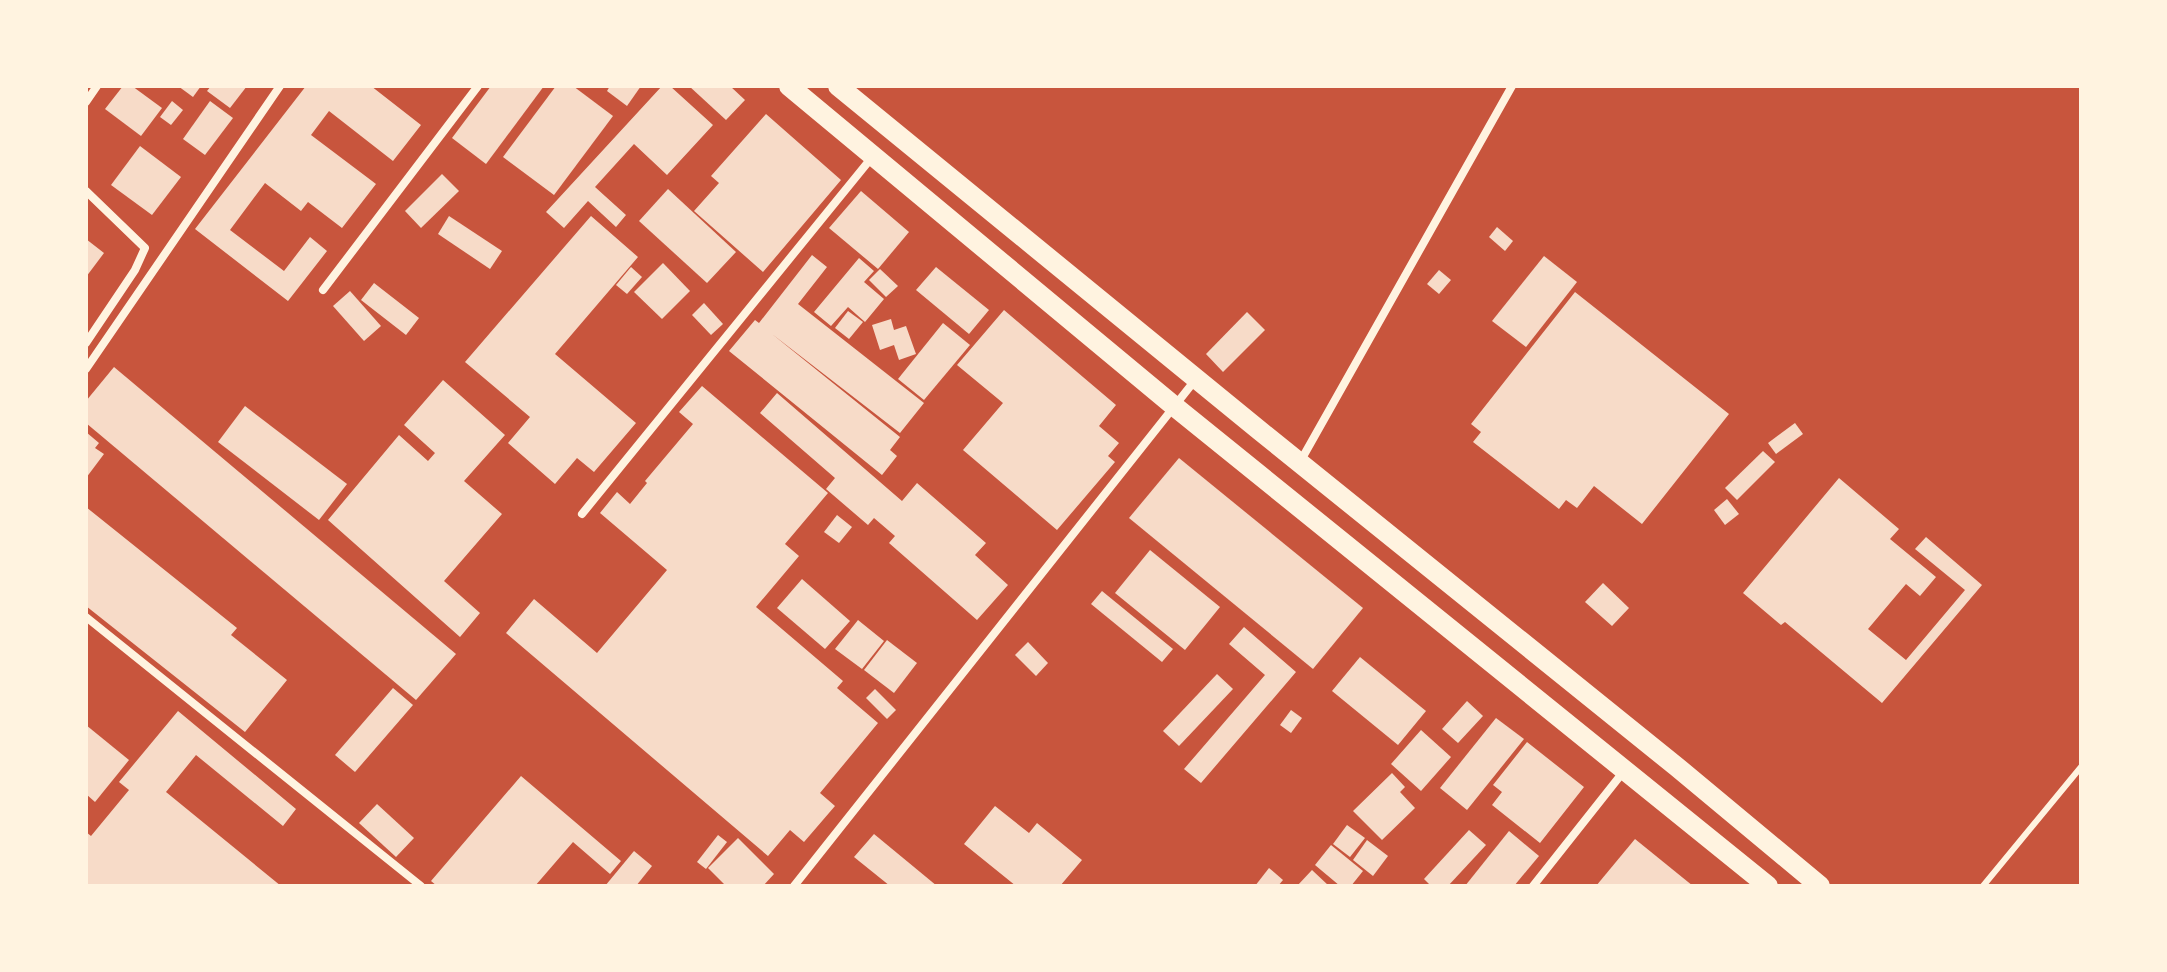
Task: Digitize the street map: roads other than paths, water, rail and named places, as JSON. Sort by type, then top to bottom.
[{"type":"main road","points":[[789,86],[1174,406],[1768,886]]},
{"type":"main road","points":[[838,86],[1820,886]]},
{"type":"street","points":[[86,102],[97,86]]},
{"type":"street","points":[[86,369],[280,86]]},
{"type":"street","points":[[323,290],[478,86]]},
{"type":"street","points":[[1299,463],[1512,86]]},
{"type":"street","points":[[582,514],[874,155]]},
{"type":"street","points":[[86,191],[145,248],[135,270],[86,343]]},
{"type":"street","points":[[794,886],[1196,378]]},
{"type":"street","points":[[86,617],[421,886]]},
{"type":"street","points":[[1533,886],[1625,770]]},
{"type":"lane","points":[[1983,886],[2081,767]]}]
